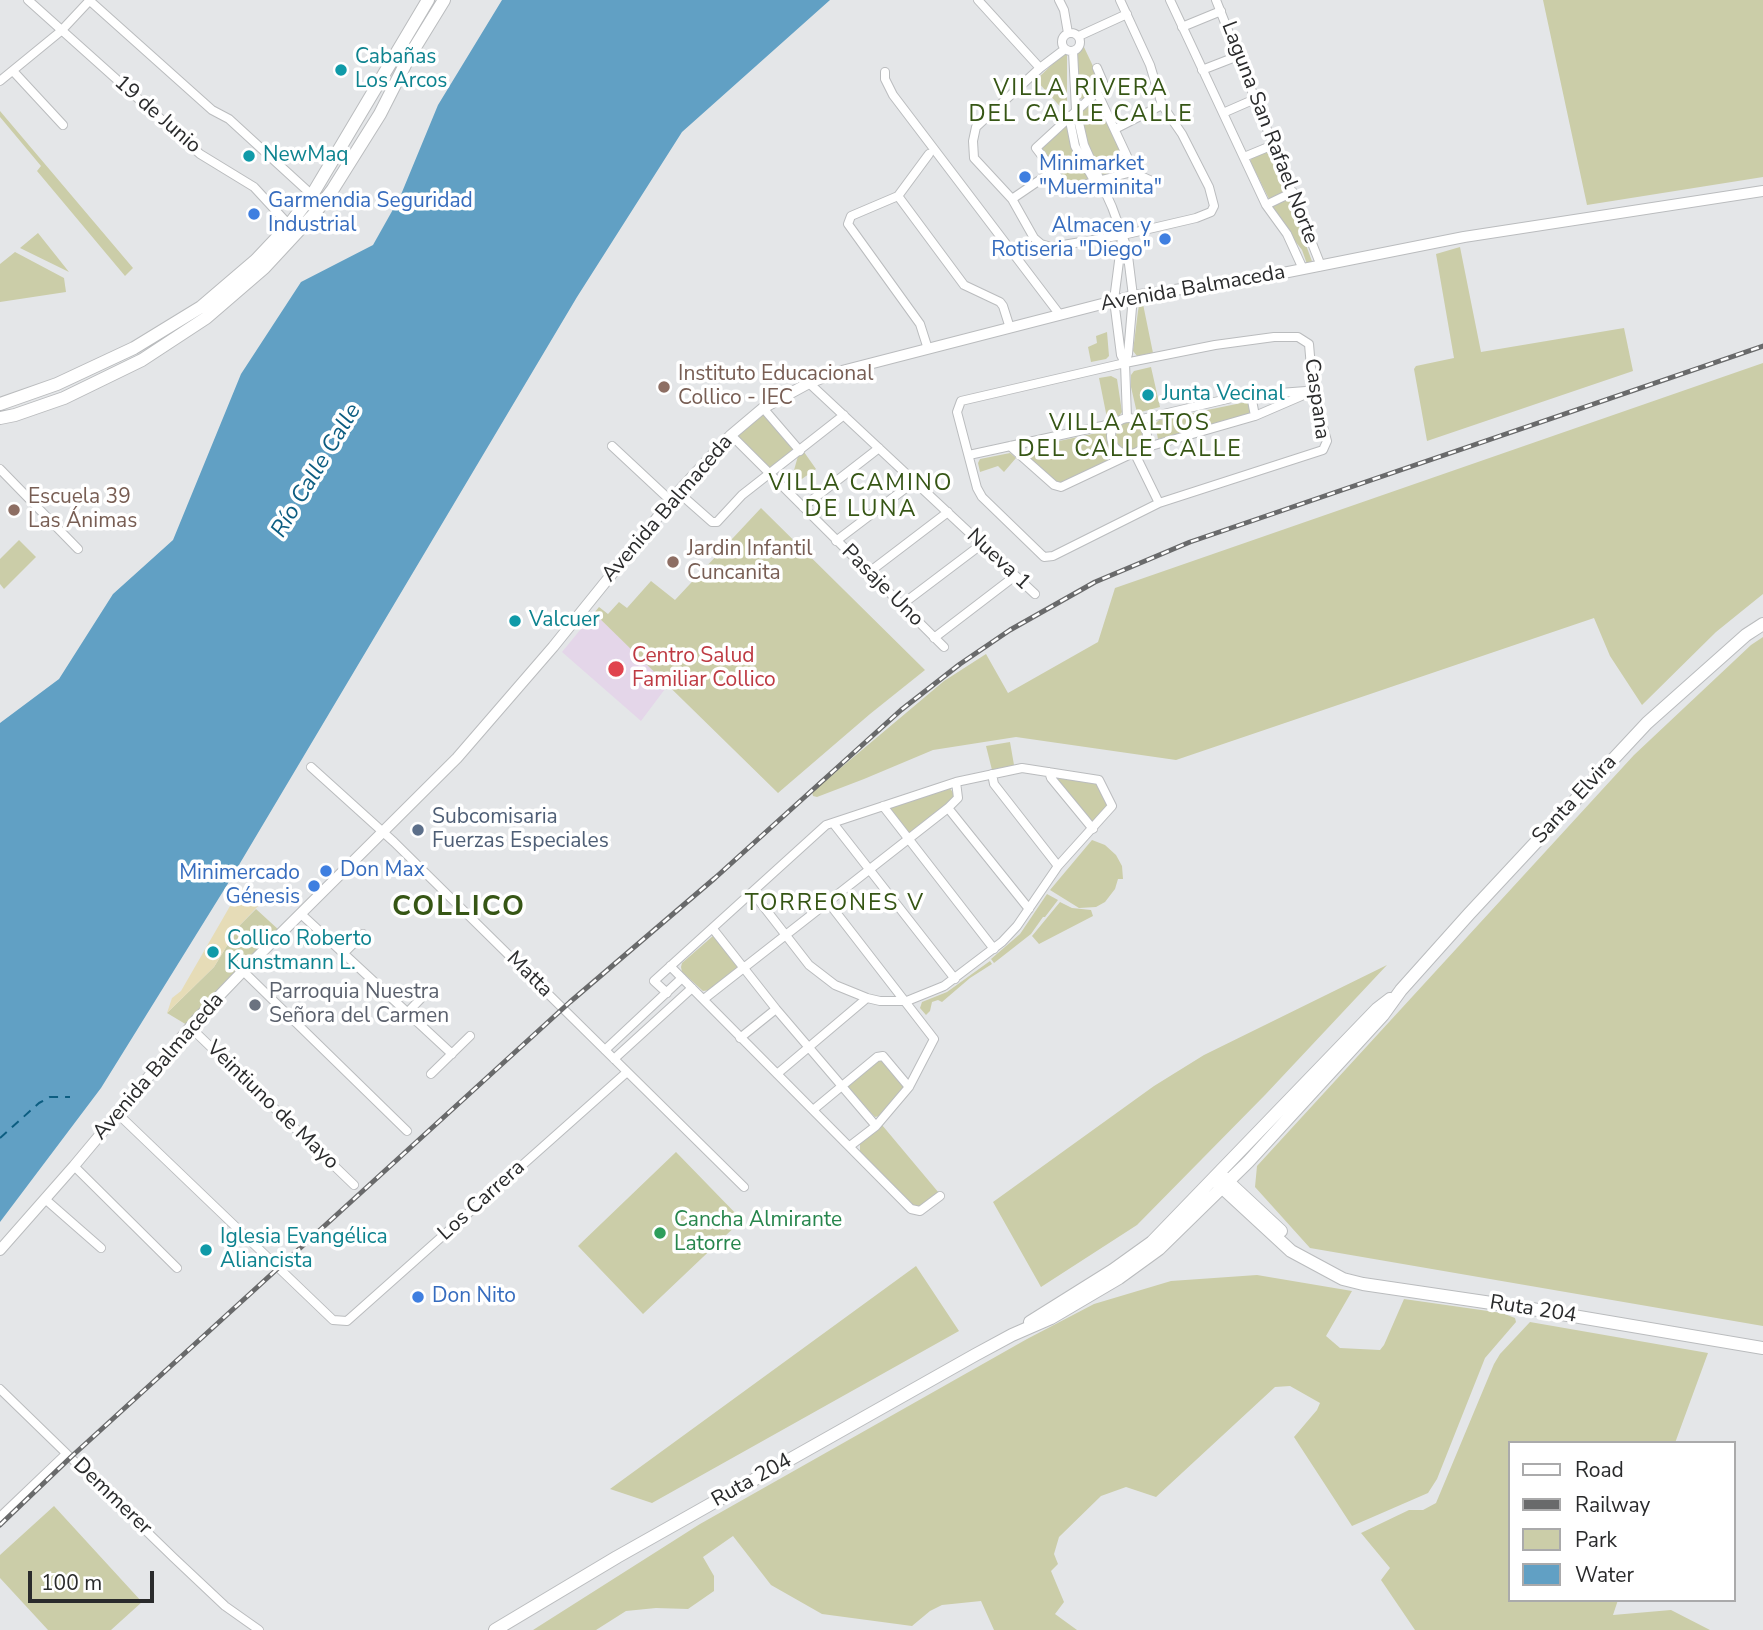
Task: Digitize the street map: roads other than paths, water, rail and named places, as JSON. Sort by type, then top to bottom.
[{"type":"main road","points":[[1,404],[84,373],[168,328],[201,307],[239,276],[289,225],[312,195],[432,4]]},
{"type":"main road","points":[[0,418],[64,398],[118,373],[164,347],[226,302],[264,268],[333,189],[380,114],[432,4]]},
{"type":"main road","name":"Avenida Balmaceda","points":[[0,1250],[118,1115],[190,1027],[466,748],[553,648],[675,497],[732,435],[763,408],[808,383],[838,372],[1114,300],[1258,278],[1464,237],[1763,191]]},
{"type":"main road","points":[[289,225],[292,234],[290,240]]},
{"type":"main road","name":"Santa Elvira","points":[[1221,1181],[1248,1162],[1383,1015],[1401,990],[1478,904],[1647,723],[1746,635],[1763,624]]},
{"type":"main road","name":"Santa Elvira","points":[[1221,1181],[1377,1009],[1401,990]]},
{"type":"main road","points":[[1248,1162],[1243,1184],[1246,1195],[1253,1204]]},
{"type":"main road","name":"Ruta 204","points":[[1221,1181],[1236,1200],[1291,1251],[1334,1275],[1363,1284],[1763,1348]]},
{"type":"main road","name":"Ruta 204","points":[[1221,1181],[1253,1204],[1307,1260]]},
{"type":"main road","name":"Ruta 204","points":[[1012,1335],[1051,1318],[1119,1278],[1159,1249],[1203,1208],[1221,1181]]},
{"type":"main road","name":"Ruta 204","points":[[495,1630],[629,1550],[1012,1335],[1152,1242],[1221,1181]]},
{"type":"main road","points":[[1203,1208],[1236,1200]]},
{"type":"street","name":"19 de Junio","points":[[28,0],[200,154],[254,187],[289,225]]},
{"type":"street","points":[[0,81],[61,31],[89,0],[212,110],[229,119],[312,195]]},
{"type":"street","points":[[978,0],[1040,68]]},
{"type":"street","points":[[1056,0],[1064,10],[1068,33],[1062,41],[1069,50],[1072,113],[1098,182],[1123,235],[1133,296],[1125,363],[1127,418]]},
{"type":"street","points":[[1079,36],[1080,45],[1040,68],[976,127],[974,158],[1012,199],[1034,238],[1051,247],[1123,235],[1206,215],[1214,206],[1209,187],[1163,105],[1150,65],[1121,0]]},
{"type":"street","points":[[1170,0],[1266,205],[1287,234],[1303,269]]},
{"type":"street","name":"Laguna San Rafael Norte","points":[[1216,0],[1321,266]]},
{"type":"street","points":[[1182,27],[1221,11]]},
{"type":"street","points":[[1079,36],[1127,14]]},
{"type":"street","points":[[1068,33],[1079,36]]},
{"type":"street","points":[[1202,70],[1238,56]]},
{"type":"street","points":[[1097,68],[1103,82],[1097,92],[1036,148],[1067,189],[1132,173],[1156,183]]},
{"type":"street","points":[[13,71],[63,125]]},
{"type":"street","points":[[885,72],[885,79],[893,95],[1059,315]]},
{"type":"street","points":[[1097,92],[1132,167],[1132,173]]},
{"type":"street","points":[[1223,113],[1255,99]]},
{"type":"street","points":[[1115,129],[1163,105]]},
{"type":"street","points":[[1244,157],[1273,145]]},
{"type":"street","points":[[928,349],[920,324],[848,224],[851,216],[898,196],[929,154]]},
{"type":"street","points":[[1012,199],[1053,171]]},
{"type":"street","points":[[1266,205],[1293,192]]},
{"type":"street","points":[[898,196],[964,285],[1000,302],[1010,328]]},
{"type":"street","points":[[1123,235],[1114,300],[1121,355],[1125,363]]},
{"type":"street","name":"Caspana","points":[[1274,337],[1298,337],[1309,344],[1313,391],[1327,441],[1323,450],[1159,503],[1094,537],[1053,556],[1044,557],[982,497],[977,488],[957,412],[961,401],[1125,363],[1215,345],[1274,337]]},
{"type":"street","name":"Nueva 1","points":[[808,383],[1035,594]]},
{"type":"street","points":[[969,455],[1116,423],[1127,418],[1138,420],[1251,395],[1313,391]]},
{"type":"street","points":[[1010,446],[1054,485],[1061,487],[1143,448],[1255,416],[1313,391]]},
{"type":"street","points":[[1251,395],[1255,416]]},
{"type":"street","points":[[763,408],[800,451]]},
{"type":"street","points":[[611,446],[675,497],[712,522],[717,522],[742,495],[845,415]]},
{"type":"street","points":[[1138,420],[1148,434],[1143,448]]},
{"type":"street","points":[[1116,423],[1111,434],[1114,446],[1123,454],[1132,454]]},
{"type":"street","name":"Pasaje Uno","points":[[732,435],[944,648]]},
{"type":"street","points":[[803,507],[879,448]]},
{"type":"street","points":[[1132,454],[1159,503]]},
{"type":"street","points":[[0,469],[78,549]]},
{"type":"street","points":[[836,541],[915,481]]},
{"type":"street","points":[[868,573],[948,512]]},
{"type":"street","points":[[900,606],[982,544]]},
{"type":"street","points":[[934,638],[1015,576]]},
{"type":"street","name":"Matta","points":[[311,767],[383,832],[744,1187]]},
{"type":"street","points":[[667,993],[654,981],[826,825],[956,782],[1022,768],[1099,780],[1112,806],[1058,866],[1017,926],[994,949],[944,986],[907,1001],[880,1001],[835,985],[809,964],[753,893]]},
{"type":"street","points":[[1049,772],[1093,830]]},
{"type":"street","points":[[992,774],[994,784],[1058,866]]},
{"type":"street","points":[[704,999],[948,808],[958,798],[956,782]]},
{"type":"street","points":[[883,806],[994,949]]},
{"type":"street","points":[[948,808],[1029,909]]},
{"type":"street","points":[[833,823],[955,979]]},
{"type":"street","points":[[828,902],[934,1039],[909,1087],[876,1126],[850,1146]]},
{"type":"street","points":[[301,914],[452,1054]]},
{"type":"street","points":[[713,929],[776,1009],[876,1126]]},
{"type":"street","points":[[345,952],[363,934]]},
{"type":"street","points":[[670,966],[911,1209],[920,1211],[940,1196]]},
{"type":"street","points":[[243,971],[407,1130]]},
{"type":"street","points":[[605,1049],[682,978]]},
{"type":"street","points":[[614,1059],[692,988]]},
{"type":"street","points":[[408,1012],[427,992]]},
{"type":"street","points":[[778,1074],[867,998]]},
{"type":"street","points":[[740,1038],[776,1009]]},
{"type":"street","name":"Veintiuno de Mayo","points":[[190,1027],[354,1185]]},
{"type":"street","points":[[431,1074],[470,1037]]},
{"type":"street","points":[[813,1110],[877,1057],[883,1056],[909,1087]]},
{"type":"street","name":"Los Carrera","points":[[118,1115],[333,1320],[347,1321],[627,1072]]},
{"type":"street","points":[[74,1166],[177,1268]]},
{"type":"street","points":[[45,1199],[101,1248]]},
{"type":"street","name":"Demmerer","points":[[0,1389],[225,1606],[259,1630]]},
{"type":"street","points":[[0,1517],[66,1454]]},
{"type":"water","name":"Río Calle Calle","points":[[502,0],[830,0],[682,132],[577,297],[227,885],[101,1088],[0,1222],[0,723],[59,679],[113,594],[173,540],[241,374],[301,282],[373,245],[400,197],[438,105]]},
{"type":"railway","points":[[0,1525],[71,1457],[570,1002],[715,878],[901,710],[960,664],[1010,630],[1095,582],[1190,542],[1763,346]]},
{"type":"place","name":"Cabañas Los Arcos","points":[[341,70]]},
{"type":"place","name":"NewMaq","points":[[249,156]]},
{"type":"place","name":"Minimarket \"Muerminita\"","points":[[1025,177]]},
{"type":"place","name":"Garmendia Seguridad Industrial","points":[[254,214]]},
{"type":"place","name":"Almacen y Rotiseria \"Diego\"","points":[[1165,239]]},
{"type":"place","name":"Instituto Educacional Collico - IEC","points":[[664,387]]},
{"type":"place","name":"Junta Vecinal","points":[[1148,395]]},
{"type":"place","name":"Escuela 39 Las Ánimas","points":[[14,510]]},
{"type":"place","name":"Jardin Infantil Cuncanita","points":[[673,562]]},
{"type":"place","name":"Valcuer","points":[[515,621]]},
{"type":"place","name":"Centro Salud Familiar Collico","points":[[616,669]]},
{"type":"place","name":"Subcomisaria Fuerzas Especiales","points":[[418,830]]},
{"type":"place","name":"Don Max","points":[[326,871]]},
{"type":"place","name":"Minimercado Génesis","points":[[314,886]]},
{"type":"place","name":"Collico Roberto Kunstmann L.","points":[[213,952]]},
{"type":"place","name":"Parroquia Nuestra Señora del Carmen","points":[[255,1005]]},
{"type":"place","name":"Cancha Almirante Latorre","points":[[660,1233]]},
{"type":"place","name":"Iglesia Evangélica Aliancista","points":[[206,1250]]},
{"type":"place","name":"Don Nito","points":[[418,1297]]},
{"type":"district","name":"VILLA RIVERA DEL CALLE CALLE","points":[[1081,102]]},
{"type":"district","name":"VILLA ALTOS DEL CALLE CALLE","points":[[1130,437]]},
{"type":"district","name":"VILLA CAMINO DE LUNA","points":[[861,497]]},
{"type":"district","name":"TORREONES V","points":[[835,904]]},
{"type":"district","name":"COLLICO","points":[[459,908]]}]
